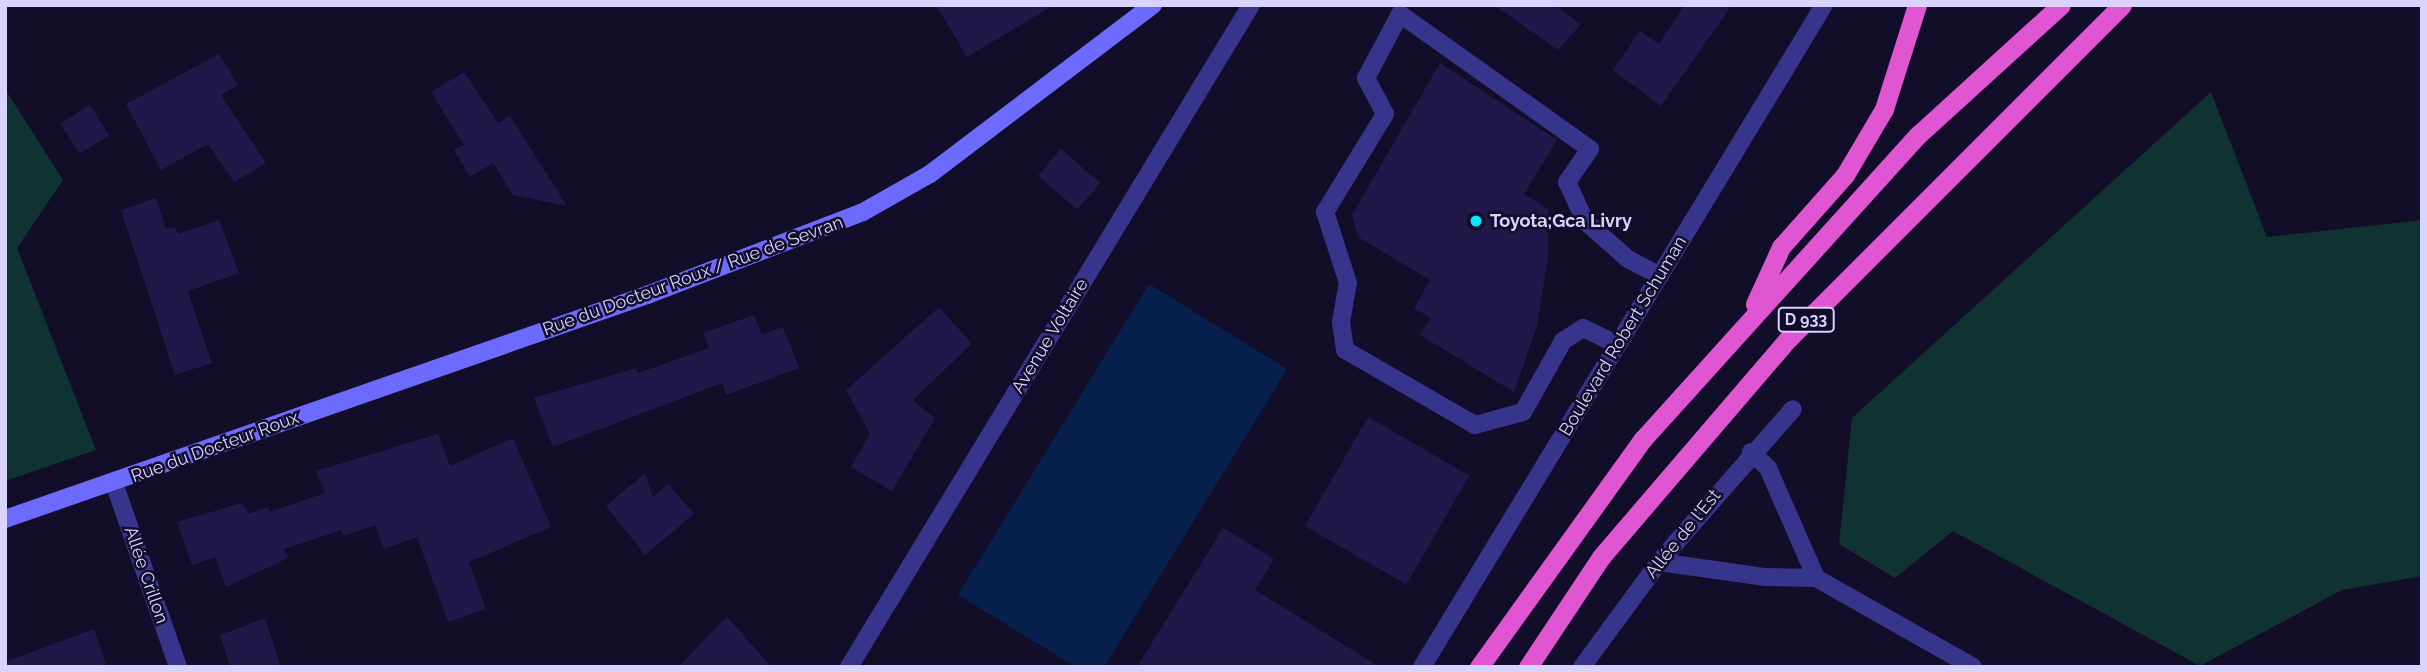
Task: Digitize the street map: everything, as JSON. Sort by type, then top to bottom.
[{"type":"highway","points":[[1746,324],[1781,247],[1845,175],[1884,109],[1917,5]]},
{"type":"highway","name":"D 933","points":[[1479,667],[1643,439],[1918,135],[2061,5]]},
{"type":"highway","name":"D 933","points":[[1528,667],[1601,557],[1789,338],[2122,5]]},
{"type":"main road","name":"Rue du Docteur Roux / Rue de Sevran","points":[[424,373],[780,247],[863,212],[930,174],[1153,5]]},
{"type":"main road","name":"Rue du Docteur Roux","points":[[5,519],[424,373]]},
{"type":"street","name":"Avenue Voltaire","points":[[849,667],[1251,5]]},
{"type":"street","name":"Boulevard Robert Schuman","points":[[1422,667],[1824,5]]},
{"type":"street","points":[[1618,345],[1583,328],[1563,341],[1522,412],[1475,425],[1345,351],[1340,321],[1348,283],[1325,212],[1385,114],[1366,78],[1400,14],[1590,149],[1567,182],[1585,221],[1628,259],[1660,276]]},
{"type":"street","name":"Allée de l'Est","points":[[1582,667],[1659,562],[1751,452],[1793,409]]},
{"type":"street","points":[[1751,452],[1768,468],[1816,578]]},
{"type":"street","name":"Allée Crillon","points":[[114,483],[178,667]]},
{"type":"street","points":[[1659,562],[1764,577],[1816,578],[1973,667]]},
{"type":"green space","points":[[5,89],[63,180],[17,248],[96,450],[5,481]]},
{"type":"green space","points":[[2211,92],[2267,237],[2422,220],[2422,576],[2342,590],[2200,666],[1953,531],[1895,578],[1839,544],[1852,418]]},
{"type":"water","points":[[1149,284],[1287,369],[1104,667],[1076,667],[958,595]]},
{"type":"building","points":[[936,5],[1054,5],[967,57]]},
{"type":"building","points":[[1494,5],[1554,5],[1581,24],[1558,50]]},
{"type":"building","points":[[1685,5],[1732,5],[1661,106],[1613,70],[1640,31],[1659,44]]},
{"type":"building","points":[[219,54],[238,85],[221,95],[266,163],[234,182],[208,144],[161,170],[126,104]]},
{"type":"building","name":"Toyota;Gca Livry","points":[[1440,63],[1557,140],[1524,194],[1548,209],[1548,257],[1537,326],[1514,392],[1420,335],[1431,318],[1414,308],[1430,280],[1358,237],[1352,215]]},
{"type":"building","points":[[464,72],[498,123],[510,116],[567,206],[513,195],[493,163],[470,177],[454,150],[464,145],[431,92]]},
{"type":"building","points":[[90,105],[109,136],[79,154],[60,124]]},
{"type":"building","points":[[1061,149],[1100,183],[1077,210],[1038,175]]},
{"type":"building","points":[[156,198],[166,229],[175,227],[178,234],[219,220],[239,273],[188,291],[212,363],[175,375],[121,210]]},
{"type":"building","points":[[939,307],[972,344],[913,400],[935,418],[892,491],[851,467],[870,434],[846,390]]},
{"type":"building","points":[[754,315],[762,335],[783,327],[799,368],[726,395],[722,383],[553,447],[534,398],[636,368],[638,373],[709,348],[703,333]]},
{"type":"building","points":[[1368,417],[1469,476],[1406,585],[1305,526]]},
{"type":"building","points":[[438,434],[450,466],[513,438],[551,527],[469,562],[486,609],[448,622],[417,537],[384,549],[375,525],[343,536],[341,530],[284,549],[288,558],[226,587],[215,557],[192,565],[177,522],[242,503],[249,514],[268,507],[270,512],[325,493],[316,471]]},
{"type":"building","points":[[645,473],[653,497],[668,484],[694,514],[645,555],[606,506]]},
{"type":"building","points":[[1223,528],[1274,559],[1255,590],[1380,667],[1137,667]]},
{"type":"building","points":[[727,617],[772,667],[678,667]]},
{"type":"building","points":[[265,618],[281,667],[230,667],[220,635]]},
{"type":"building","points":[[94,629],[107,667],[5,667],[5,662]]},
{"type":"place","name":"Toyota;Gca Livry","points":[[1476,221]]}]
